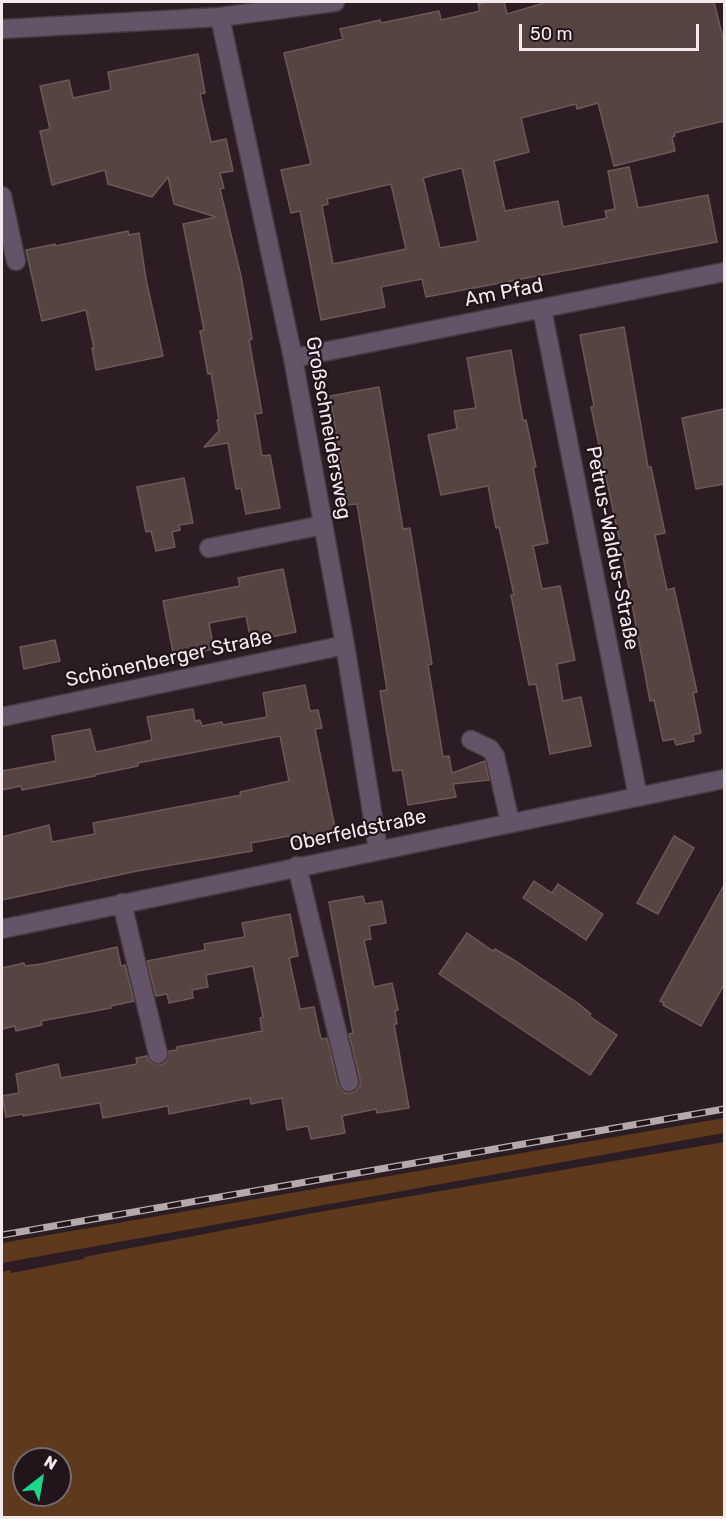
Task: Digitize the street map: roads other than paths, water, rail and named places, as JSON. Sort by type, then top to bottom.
[{"type":"street","points":[[2,29],[220,17],[335,2]]},
{"type":"street","name":"Großschneidersweg","points":[[220,17],[293,358],[345,645],[378,849]]},
{"type":"street","points":[[2,196],[16,261]]},
{"type":"street","name":"Am Pfad","points":[[293,358],[724,272]]},
{"type":"street","name":"Petrus-Waldus-Straße","points":[[542,309],[638,797]]},
{"type":"street","points":[[209,548],[323,525]]},
{"type":"street","name":"Schönenberger Straße","points":[[2,717],[345,645]]},
{"type":"street","points":[[471,740],[490,749],[495,756],[510,822]]},
{"type":"street","name":"Oberfeldstraße","points":[[2,928],[724,779]]},
{"type":"street","points":[[297,866],[349,1082]]},
{"type":"street","points":[[122,903],[158,1054]]},
{"type":"railway","points":[[2,1235],[724,1109]]}]
